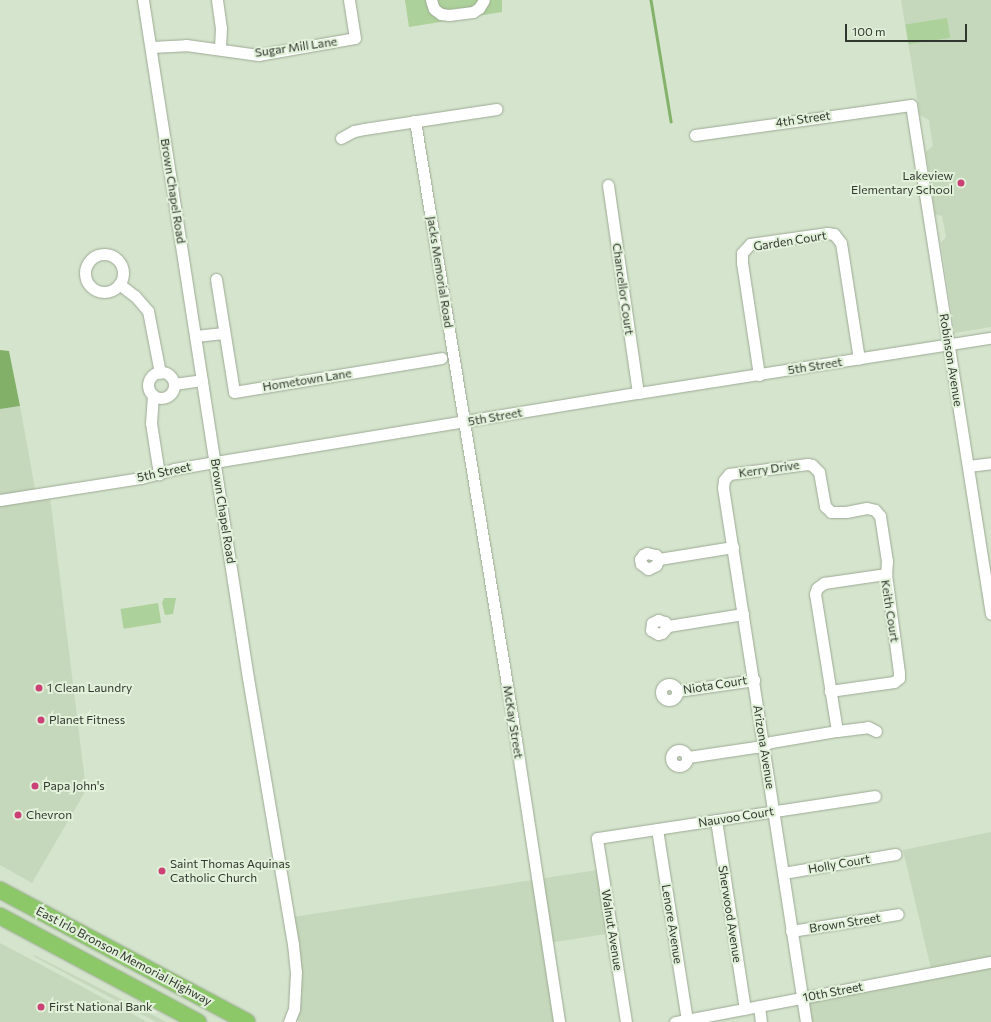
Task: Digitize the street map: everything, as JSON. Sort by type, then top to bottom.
[{"type":"highway","name":"East Irlo Bronson Memorial Highway","points":[[0,890],[248,1022]]},
{"type":"highway","points":[[0,898],[8,902],[23,903]]},
{"type":"highway","name":"East Irlo Bronson Memorial Highway","points":[[0,916],[198,1022]]},
{"type":"street","name":"Brown Chapel Road","points":[[143,0],[248,678],[293,944],[296,972],[294,1009],[289,1022]]},
{"type":"street","points":[[217,0],[221,28],[220,49]]},
{"type":"street","name":"Sugar Mill Lane","points":[[151,48],[186,45],[258,55],[355,38],[349,0]]},
{"type":"street","points":[[431,0],[434,9],[441,14],[449,15],[473,12],[479,8],[484,0]]},
{"type":"street","name":"4th Street","points":[[695,135],[911,105]]},
{"type":"street","name":"Robinson Avenue","points":[[911,105],[968,466],[989,586],[991,614]]},
{"type":"street","points":[[341,138],[354,131],[496,109]]},
{"type":"street","name":"Jacks Memorial Road","points":[[416,121],[465,422]]},
{"type":"street","name":"Chancellor Court","points":[[608,185],[638,393]]},
{"type":"street","name":"Garden Court","points":[[759,374],[742,263],[742,253],[750,244],[827,233],[834,234],[841,243],[859,359]]},
{"type":"street","name":"Hometown Lane","points":[[216,279],[234,392],[440,358]]},
{"type":"street","points":[[119,284],[135,296],[148,311],[160,373]]},
{"type":"street","points":[[195,336],[224,332]]},
{"type":"street","name":"5th Street","points":[[0,500],[159,474],[215,462],[638,393],[991,338]]},
{"type":"street","points":[[160,373],[169,375],[174,384],[173,391],[169,396],[162,398],[154,395],[149,388],[150,380],[153,376],[160,373]]},
{"type":"street","points":[[174,384],[202,380]]},
{"type":"street","points":[[154,395],[150,423],[159,474]]},
{"type":"street","name":"McKay Street","points":[[465,422],[515,732],[559,1022]]},
{"type":"street","points":[[968,466],[991,463]]},
{"type":"street","name":"Kerry Drive","points":[[729,474],[801,464],[812,465],[819,472],[825,506],[831,512],[846,512],[867,508],[875,510],[880,516],[887,561],[886,574]]},
{"type":"street","name":"Arizona Avenue","points":[[729,474],[724,480],[723,488],[764,744],[801,998],[806,1022]]},
{"type":"street","points":[[659,559],[733,548]]},
{"type":"street","name":"Keith Court","points":[[886,574],[899,673],[898,678],[894,682],[830,691],[815,594],[817,588],[824,583],[886,574]]},
{"type":"street","points":[[668,626],[743,614]]},
{"type":"street","name":"Niota Court","points":[[677,691],[754,680]]},
{"type":"street","points":[[830,691],[837,731]]},
{"type":"street","points":[[688,757],[837,731],[868,727],[876,731]]},
{"type":"street","name":"Nauvoo Court","points":[[597,838],[774,810],[875,796]]},
{"type":"street","name":"Sherwood Avenue","points":[[716,820],[745,1009]]},
{"type":"street","name":"Lenore Avenue","points":[[657,829],[680,1021]]},
{"type":"street","name":"Walnut Avenue","points":[[597,838],[626,1022]]},
{"type":"street","name":"Holly Court","points":[[783,873],[895,854]]},
{"type":"street","name":"Brown Street","points":[[791,931],[898,914]]},
{"type":"street","name":"10th Street","points":[[680,1021],[720,1018],[745,1009],[759,1006],[991,962]]},
{"type":"street","points":[[759,1006],[761,1022]]},
{"type":"shaded area","name":"Lakeview Elementary School","points":[[901,0],[991,0],[991,327],[955,333],[941,243],[946,237],[942,216],[935,214],[926,152],[933,146],[929,120],[920,115]]},
{"type":"shaded area","points":[[20,406],[35,489],[49,487],[0,495],[0,409]]},
{"type":"shaded area","points":[[50,497],[86,790],[32,883],[0,865],[0,504]]},
{"type":"shaded area","points":[[991,832],[991,957],[931,969],[903,850]]},
{"type":"shaded area","points":[[597,870],[606,934],[548,943],[561,1022],[301,1022],[295,1019],[293,917]]},
{"type":"shaded area","points":[[0,943],[94,993],[147,1022],[0,1022]]},
{"type":"shaded area","points":[[34,955],[166,1022],[156,1022],[33,956]]},
{"type":"shaded area","points":[[991,967],[991,1022],[808,1022],[806,1002]]},
{"type":"green space","points":[[405,0],[502,0],[502,12],[409,27]]},
{"type":"green space","points":[[947,18],[950,38],[909,44],[906,25]]},
{"type":"green space","points":[[0,350],[9,351],[20,406],[0,409]]},
{"type":"green space","points":[[164,598],[176,598],[173,614],[165,615],[162,603]]},
{"type":"green space","points":[[158,603],[161,623],[124,629],[120,609]]},
{"type":"waterway","points":[[651,0],[671,121]]},
{"type":"place","name":"Lakeview Elementary School","points":[[961,183]]},
{"type":"place","name":"1 Clean Laundry","points":[[39,688]]},
{"type":"place","name":"Planet Fitness","points":[[41,720]]},
{"type":"place","name":"Papa John's","points":[[35,786]]},
{"type":"place","name":"Chevron","points":[[18,815]]},
{"type":"place","name":"Saint Thomas Aquinas Catholic Church","points":[[162,871]]},
{"type":"place","name":"First National Bank","points":[[41,1007]]}]
